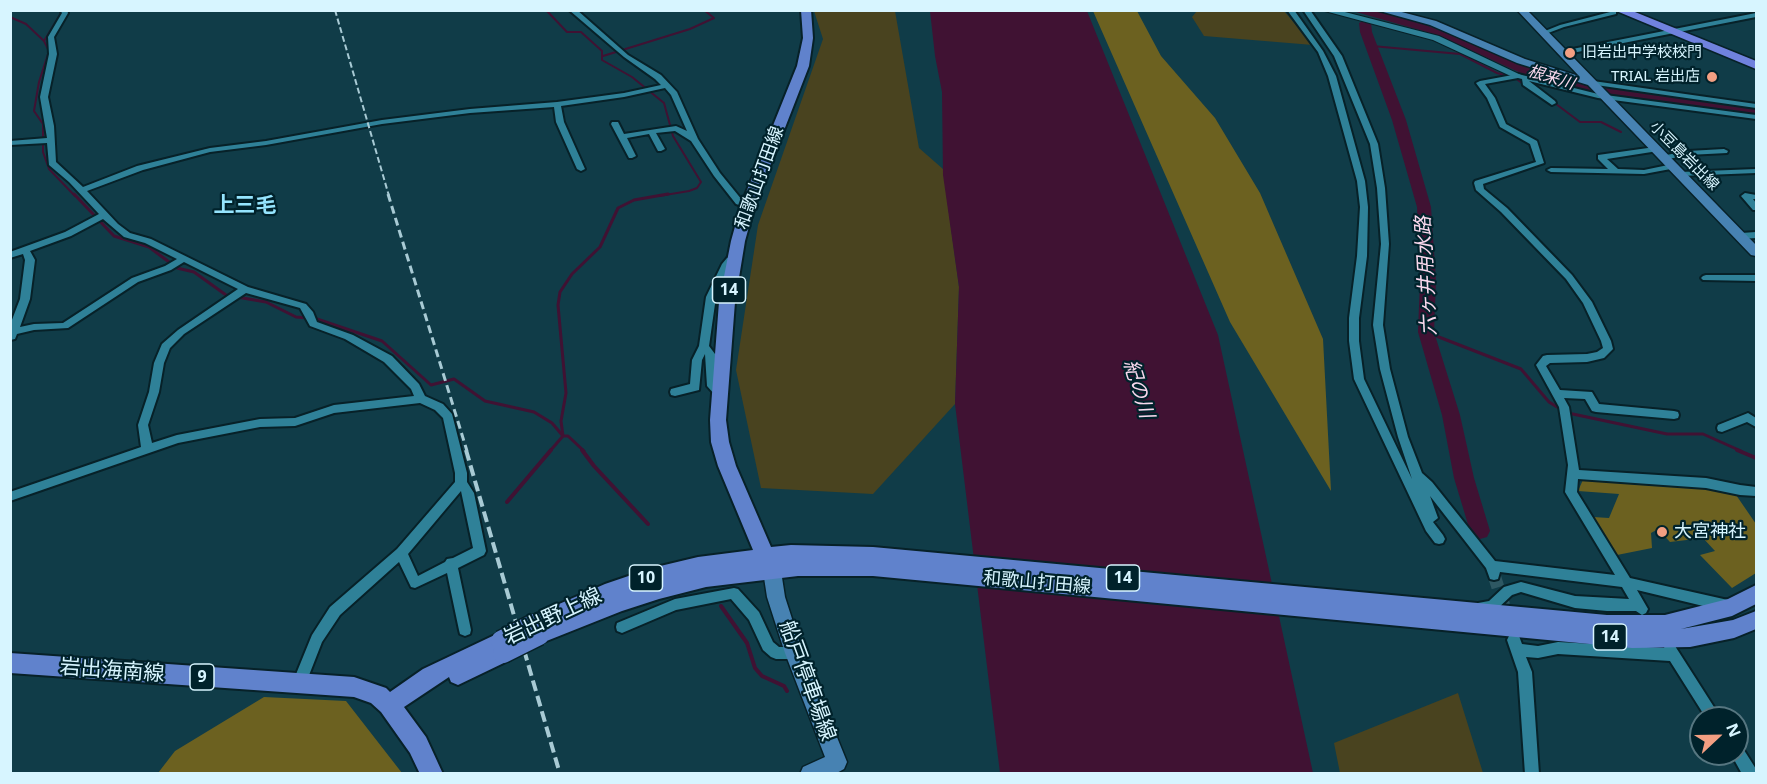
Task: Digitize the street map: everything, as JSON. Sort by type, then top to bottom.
[{"type":"highway","points":[[1629,10],[1756,65]]},
{"type":"highway","points":[[1617,12],[1756,60]]},
{"type":"main road","name":"和歌山打田線","points":[[806,10],[808,38],[803,66],[748,205],[735,259],[727,302],[718,420],[720,442],[727,466],[769,563],[794,560],[1458,616]]},
{"type":"main road","name":"小豆島岩出線","points":[[1380,10],[1433,23],[1597,90]]},
{"type":"main road","name":"小豆島岩出線","points":[[1521,10],[1756,252]]},
{"type":"main road","name":"岩出野上線","points":[[389,705],[437,686],[537,629],[659,590],[769,563]]},
{"type":"main road","name":"船戸停車場線","points":[[769,563],[776,597],[794,652],[841,768],[810,774]]},
{"type":"main road","points":[[1732,607],[1756,594]]},
{"type":"main road","name":"14","points":[[1458,616],[1607,624],[1665,624],[1732,607],[1756,619]]},
{"type":"main road","name":"14","points":[[1458,616],[1632,639],[1690,639],[1734,629],[1756,619]]},
{"type":"main road","name":"岩出海南線","points":[[10,663],[354,687],[378,695],[389,705]]},
{"type":"main road","points":[[389,705],[418,745],[432,774]]},
{"type":"street","points":[[63,10],[65,13],[51,37],[53,54],[44,97],[50,126],[52,163],[115,226],[127,235],[148,241],[245,289],[303,306],[313,324],[349,337],[388,359],[408,380],[421,399]]},
{"type":"street","points":[[572,10],[606,40],[658,77],[662,86],[674,94],[694,139],[730,191],[739,202],[748,205]]},
{"type":"street","points":[[1290,10],[1321,52],[1332,76],[1361,181],[1364,207],[1362,256],[1354,330],[1359,380],[1430,528],[1439,539],[1403,437],[1385,369],[1378,325],[1386,244],[1374,144],[1338,56],[1306,10]]},
{"type":"street","points":[[1325,10],[1436,38],[1521,77],[1756,117]]},
{"type":"street","points":[[1587,10],[1600,17]]},
{"type":"street","points":[[1543,33],[1617,12]]},
{"type":"street","points":[[1562,53],[1756,15]]},
{"type":"street","points":[[1521,77],[1552,103]]},
{"type":"street","points":[[1458,616],[1492,606],[1508,591],[1521,587],[1575,602],[1641,607],[1571,492],[1573,474],[1571,440],[1558,394],[1541,365],[1547,359],[1587,358],[1600,355],[1608,349],[1606,341],[1587,303],[1569,277],[1504,210],[1480,190],[1478,183],[1540,163],[1534,143],[1503,124],[1491,98],[1480,83],[1521,77]]},
{"type":"street","points":[[81,190],[132,170],[210,150],[266,143],[401,119],[557,104],[662,86]]},
{"type":"street","points":[[1597,90],[1756,106]]},
{"type":"street","points":[[557,104],[560,122],[581,169]]},
{"type":"street","points":[[615,124],[632,156]]},
{"type":"street","points":[[622,137],[651,130],[676,128],[694,139]]},
{"type":"street","points":[[651,130],[661,149]]},
{"type":"street","points":[[10,143],[51,140]]},
{"type":"street","points":[[1551,170],[1644,172],[1688,153],[1724,151]]},
{"type":"street","points":[[1615,171],[1601,157],[1756,171]]},
{"type":"street","points":[[1756,197],[1745,196],[1756,208]]},
{"type":"street","points":[[10,255],[68,234],[105,214]]},
{"type":"street","points":[[1741,236],[1756,235]]},
{"type":"street","points":[[12,334],[25,299],[28,281],[30,261],[25,249]]},
{"type":"street","points":[[12,334],[34,327],[65,326],[84,316],[126,285],[168,268],[183,259]]},
{"type":"street","points":[[675,392],[695,387],[711,297],[725,266],[730,260],[735,259]]},
{"type":"street","points":[[1706,278],[1756,278]]},
{"type":"street","points":[[147,448],[143,425],[166,345],[181,332],[245,289]]},
{"type":"street","points":[[704,346],[710,354],[712,386],[720,393]]},
{"type":"street","points":[[1558,394],[1588,396],[1596,408],[1674,415]]},
{"type":"street","points":[[10,496],[177,439],[260,423],[294,422],[334,409],[421,399],[439,406],[448,417],[461,473],[461,483],[468,493],[480,551],[451,563],[415,583],[401,553]]},
{"type":"street","points":[[1722,428],[1748,417],[1756,423]]},
{"type":"street","points":[[1417,474],[1428,485],[1493,571],[1625,582],[1732,607]]},
{"type":"street","points":[[1573,474],[1706,483],[1740,490],[1756,490]]},
{"type":"street","points":[[299,684],[325,624],[335,611],[401,553],[461,483]]},
{"type":"street","points":[[451,563],[465,630]]},
{"type":"street","points":[[622,627],[675,604],[734,593],[754,616],[768,646],[776,653],[794,652]]},
{"type":"street","points":[[1532,774],[1525,672],[1516,645],[1538,652],[1558,648],[1672,652],[1706,706]]},
{"type":"shaded area","points":[[814,11],[895,11],[919,148],[943,169],[959,287],[955,404],[873,494],[761,488],[736,370],[758,225],[823,39]]},
{"type":"shaded area","points":[[1093,11],[1137,11],[1161,56],[1215,118],[1260,193],[1323,339],[1331,491],[1230,322]]},
{"type":"shaded area","points":[[1197,11],[1284,11],[1313,45],[1204,36],[1192,17]]},
{"type":"shaded area","points":[[1586,473],[1680,480],[1734,492],[1756,524],[1756,573],[1732,588],[1700,555],[1715,551],[1703,538],[1670,542],[1658,529],[1651,533],[1652,548],[1617,555],[1593,517],[1609,518],[1619,494],[1578,491]]},
{"type":"shaded area","points":[[1458,693],[1483,773],[1340,773],[1334,743]]},
{"type":"shaded area","points":[[264,697],[346,701],[402,773],[158,773],[175,751]]},
{"type":"water","name":"紀の川","points":[[930,11],[1087,11],[1218,335],[1313,773],[1000,773],[955,404],[959,287],[943,175],[942,92]]},
{"type":"waterway","points":[[44,41],[63,10]]},
{"type":"waterway","points":[[546,10],[567,32],[581,32],[602,51],[602,60],[632,77],[664,103],[673,136],[701,182],[697,188],[689,191],[659,196]]},
{"type":"waterway","points":[[603,56],[690,29],[714,18],[704,10]]},
{"type":"waterway","name":"根来川","points":[[1354,10],[1415,24],[1527,71],[1586,89],[1756,112]]},
{"type":"waterway","points":[[10,17],[26,24],[44,41]]},
{"type":"waterway","name":"六ヶ井用水路","points":[[1365,23],[1366,32],[1399,120],[1424,207],[1428,281],[1426,332],[1451,415],[1464,478],[1480,531]]},
{"type":"waterway","points":[[44,41],[49,51],[39,82],[34,111],[43,124],[43,152],[49,169],[75,196]]},
{"type":"waterway","points":[[1372,46],[1460,54],[1497,73],[1515,78],[1526,86]]},
{"type":"waterway","points":[[1538,95],[1550,104],[1556,104],[1580,122],[1601,122],[1621,132]]},
{"type":"waterway","points":[[74,194],[114,236],[149,247],[177,268],[194,272],[226,295],[231,296]]},
{"type":"waterway","points":[[563,436],[561,421],[566,393],[558,305],[560,292],[572,274],[600,247],[618,208],[634,200],[668,194]]},
{"type":"waterway","points":[[237,297],[266,302],[296,317],[308,318]]},
{"type":"waterway","points":[[314,318],[382,341],[431,385],[454,379],[485,401],[534,412],[552,423],[563,436]]},
{"type":"waterway","points":[[1426,332],[1521,369],[1549,402],[1562,410]]},
{"type":"waterway","points":[[1568,413],[1667,434],[1703,434],[1741,451]]},
{"type":"waterway","points":[[550,451],[563,436]]},
{"type":"waterway","points":[[563,436],[568,436],[584,451]]},
{"type":"waterway","points":[[507,502],[551,450]]},
{"type":"waterway","points":[[582,450],[648,524]]},
{"type":"waterway","points":[[1737,450],[1756,458]]},
{"type":"waterway","points":[[721,606],[747,643],[755,668],[762,676],[784,686],[787,691]]},
{"type":"tunnel","points":[[1494,575],[1508,619]]},
{"type":"railway","points":[[335,10],[389,196]]},
{"type":"railway","points":[[388,194],[467,451]]},
{"type":"railway","points":[[466,450],[560,774]]},
{"type":"place","name":"旧岩出中学校校門","points":[[1570,53]]},
{"type":"place","name":"TRIAL 岩出店","points":[[1712,77]]},
{"type":"place","name":"大宮神社","points":[[1662,532]]},
{"type":"district","name":"上三毛","points":[[245,206]]}]
